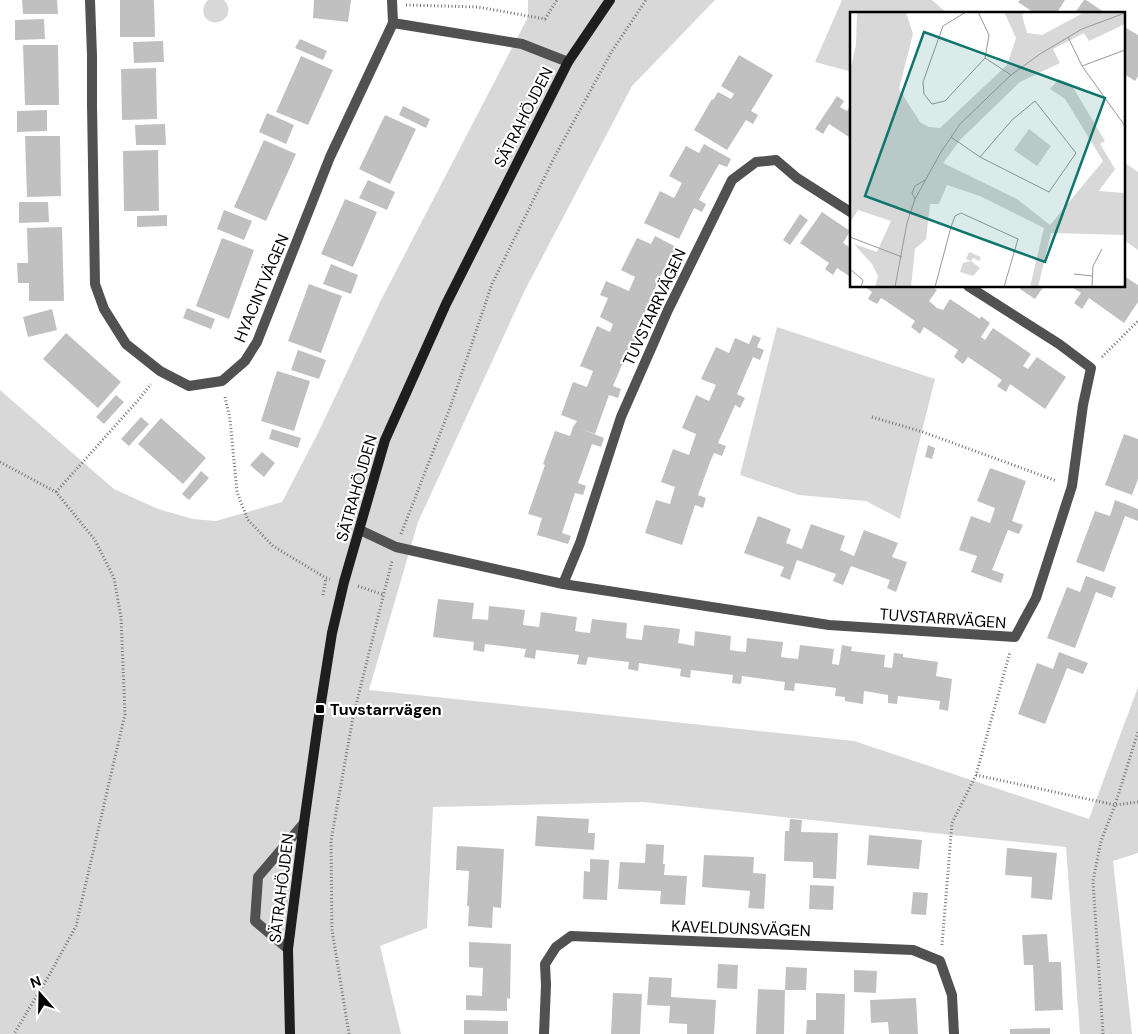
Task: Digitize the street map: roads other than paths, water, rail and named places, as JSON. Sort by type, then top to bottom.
[{"type":"street","name":"HYACINTVÄGEN","points":[[90,0],[95,284],[104,308],[126,344],[160,370],[189,386],[222,381],[245,361],[257,342],[330,157],[393,23],[393,2]]},
{"type":"street","name":"SÄTRAHÖJDEN","points":[[290,1034],[288,949],[304,823],[332,633],[344,582],[385,440],[446,304],[568,62],[610,0]]},
{"type":"street","points":[[393,23],[522,44],[568,62]]},
{"type":"street","name":"TUVSTARRVÄGEN","points":[[563,584],[580,543],[621,417],[668,310],[732,180],[756,162],[776,160],[797,178],[850,211]]},
{"type":"street","name":"TUVSTARRVÄGEN","points":[[360,530],[396,547],[563,584],[828,626],[1015,637],[1036,598],[1072,486],[1083,405],[1091,368],[1059,344],[971,288]]},
{"type":"street","points":[[288,949],[255,921],[258,877],[304,823]]},
{"type":"street","name":"KAVELDUNSVÄGEN","points":[[544,1034],[546,964],[556,947],[571,936],[913,950],[940,961],[952,995],[954,1034]]},
{"type":"place","name":"Tuvstarrvägen","points":[[320,709]]}]
